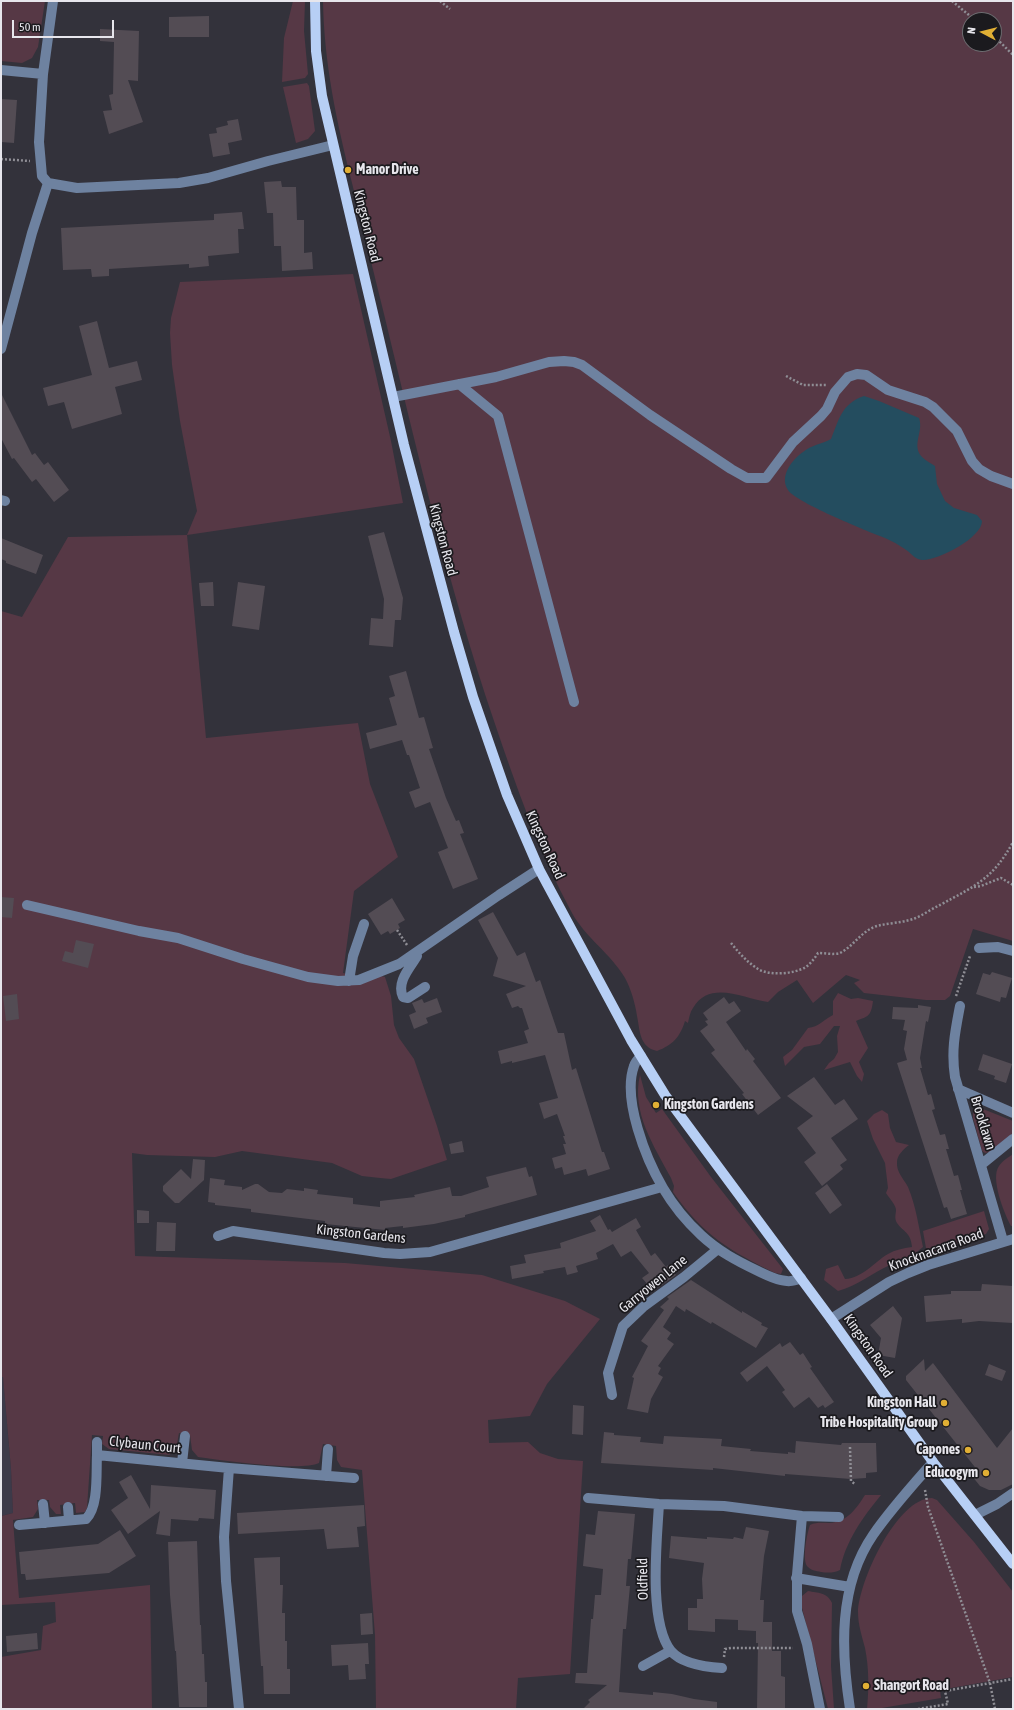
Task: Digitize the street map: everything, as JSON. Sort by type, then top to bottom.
[{"type":"main road","name":"Kingston Road","points":[[315,1],[316,51],[322,96],[424,524],[473,697],[508,795],[539,869],[608,999],[656,1082],[692,1134],[831,1319],[933,1462],[1013,1564]]},
{"type":"street","points":[[53,1],[40,108],[40,161],[42,176],[48,183],[77,188],[179,183],[208,178],[333,145]]},
{"type":"street","points":[[1,70],[43,74]]},
{"type":"street","points":[[1,349],[5,315],[48,183]]},
{"type":"street","points":[[393,397],[496,377],[549,362],[564,360],[574,362],[582,365],[700,450],[739,474],[747,478],[756,479],[766,478],[793,442],[822,416],[836,390],[848,377],[857,374],[866,375],[888,390],[933,407],[957,431],[972,461],[979,469],[990,476],[1013,484]]},
{"type":"street","points":[[459,384],[498,416],[574,702]]},
{"type":"street","points":[[27,905],[139,931],[178,938],[243,959],[308,976],[349,981],[359,980],[399,964],[539,869]]},
{"type":"street","points":[[349,981],[353,956],[364,924]]},
{"type":"street","points":[[979,948],[998,947],[1013,952]]},
{"type":"street","points":[[415,953],[417,956],[403,980],[400,991],[403,997],[408,998],[425,987]]},
{"type":"street","name":"Brooklawn","points":[[960,1006],[952,1045],[952,1060],[958,1089],[1008,1240]]},
{"type":"street","points":[[641,1056],[634,1064],[632,1073],[632,1098],[636,1126],[662,1187],[688,1222],[701,1235],[731,1258],[773,1278],[788,1282],[796,1281],[800,1278]]},
{"type":"street","name":"Brooklawn","points":[[958,1089],[1013,1112]]},
{"type":"street","name":"Brooklawn","points":[[982,1164],[1013,1139]]},
{"type":"street","name":"Kingston Gardens","points":[[218,1236],[233,1231],[384,1253],[400,1254],[430,1252],[662,1187]]},
{"type":"street","name":"Knocknacarra Road","points":[[831,1319],[888,1282],[928,1265],[1008,1240]]},
{"type":"street","name":"Garryowen Lane","points":[[612,1395],[608,1373],[623,1326],[643,1307],[684,1277],[718,1249]]},
{"type":"street","points":[[182,1463],[185,1436]]},
{"type":"street","points":[[97,1442],[97,1455]]},
{"type":"street","points":[[326,1476],[328,1449]]},
{"type":"street","name":"Clybaun Court","points":[[19,1525],[86,1519],[91,1514],[95,1498],[97,1455],[146,1458],[228,1468],[354,1478]]},
{"type":"street","points":[[850,1709],[844,1628],[850,1587],[855,1569],[872,1536],[893,1508],[933,1462]]},
{"type":"street","points":[[228,1468],[224,1537],[226,1581],[239,1709]]},
{"type":"street","points":[[975,1515],[997,1504],[1013,1492]]},
{"type":"street","points":[[588,1498],[660,1504],[724,1506],[802,1516],[840,1517]]},
{"type":"street","points":[[43,1504],[45,1523]]},
{"type":"street","name":"Oldfield","points":[[660,1504],[655,1592],[661,1627],[670,1651]]},
{"type":"street","points":[[68,1507],[69,1520]]},
{"type":"street","points":[[802,1516],[796,1578],[796,1611],[807,1644],[820,1709]]},
{"type":"street","points":[[796,1578],[850,1587]]},
{"type":"street","points":[[643,1666],[670,1651],[676,1656],[698,1665],[722,1668]]},
{"type":"path","points":[[440,1],[450,9]]},
{"type":"path","points":[[952,1],[965,12]]},
{"type":"path","points":[[1002,44],[1013,55]]},
{"type":"path","points":[[1,159],[32,162]]},
{"type":"path","points":[[786,376],[803,385],[826,385],[836,390]]},
{"type":"path","points":[[731,943],[741,955],[760,970],[772,973],[791,972],[805,967],[818,953],[839,953],[852,944],[864,932],[876,926],[894,924],[914,918],[974,887],[996,869],[1013,842]]},
{"type":"path","points":[[974,887],[981,886],[1001,878],[1013,885]]},
{"type":"path","points":[[397,930],[415,953]]},
{"type":"path","points":[[960,1006],[955,1001],[956,995],[970,956],[979,950],[979,948]]},
{"type":"path","points":[[850,1447],[851,1481],[855,1484]]},
{"type":"path","points":[[925,1490],[928,1507],[990,1683],[995,1709]]},
{"type":"path","points":[[722,1668],[725,1649],[793,1648]]},
{"type":"path","points":[[918,1709],[948,1704],[945,1691],[1013,1679]]},
{"type":"shaded area","points":[[1,1],[45,1],[38,47],[32,58],[22,63],[1,61]]},
{"type":"shaded area","points":[[293,1],[305,1],[304,31],[308,74],[305,78],[282,82],[284,38]]},
{"type":"shaded area","points":[[323,1],[1013,1],[1013,941],[973,929],[950,996],[945,1000],[926,1000],[864,993],[854,983],[860,980],[846,975],[813,1003],[797,980],[778,992],[768,1002],[728,993],[709,994],[700,999],[693,1008],[690,1013],[688,1023],[685,1021],[681,1032],[672,1043],[657,1051],[651,1049],[644,1042],[641,1037],[632,996],[625,978],[613,961],[577,922],[560,890],[539,843],[494,721],[462,621],[434,519],[346,161],[336,116],[326,48]]},
{"type":"shaded area","points":[[307,83],[309,86],[315,131],[308,139],[296,143],[283,87]]},
{"type":"shaded area","points":[[353,274],[391,441],[403,503],[187,535],[197,511],[180,421],[172,365],[170,333],[171,318],[180,282]]},
{"type":"shaded area","points":[[187,535],[206,738],[358,723],[370,784],[398,857],[354,891],[343,973],[359,977],[374,974],[385,977],[391,996],[394,1025],[399,1038],[414,1059],[447,1160],[391,1179],[362,1176],[332,1163],[242,1151],[215,1157],[147,1155],[132,1153],[135,1256],[345,1263],[482,1275],[565,1301],[600,1319],[547,1384],[530,1416],[488,1420],[489,1443],[528,1442],[540,1453],[558,1459],[583,1461],[570,1674],[518,1678],[516,1709],[376,1709],[375,1635],[362,1470],[341,1467],[337,1460],[336,1446],[323,1444],[319,1463],[310,1465],[279,1466],[242,1463],[198,1457],[192,1450],[190,1435],[179,1433],[176,1448],[169,1455],[109,1449],[102,1444],[103,1436],[92,1435],[87,1508],[85,1512],[76,1513],[75,1503],[60,1505],[61,1514],[56,1514],[50,1507],[49,1500],[37,1500],[38,1509],[33,1517],[13,1520],[19,1598],[150,1585],[152,1709],[1,1709],[1,1657],[41,1650],[43,1626],[56,1622],[55,1602],[1,1605],[1,1516],[13,1513],[11,1469],[3,1377],[1,1377],[1,611],[22,617],[68,537]]},
{"type":"shaded area","points":[[838,993],[851,999],[858,998],[873,1001],[869,1015],[856,1021],[868,1048],[859,1062],[864,1074],[862,1082],[857,1076],[850,1062],[824,1070],[838,1052],[837,1036],[840,1026],[834,1026],[820,1044],[804,1047],[785,1066],[783,1057],[792,1050],[808,1028],[818,1025],[833,1015],[833,1001]]},
{"type":"shaded area","points":[[640,1075],[646,1097],[656,1113],[662,1109],[711,1177],[783,1269],[781,1274],[775,1273],[744,1257],[718,1240],[695,1220],[673,1192],[674,1186],[671,1178],[651,1141],[641,1115],[638,1089]]},
{"type":"shaded area","points":[[976,1108],[983,1109],[1013,1121],[1013,1133],[990,1152],[985,1153],[982,1151],[973,1118],[973,1110]]},
{"type":"shaded area","points":[[882,1110],[888,1114],[890,1128],[896,1142],[909,1145],[899,1155],[897,1159],[897,1166],[911,1194],[923,1247],[907,1258],[883,1268],[852,1286],[838,1291],[824,1280],[826,1269],[838,1265],[845,1279],[851,1278],[863,1273],[883,1257],[899,1249],[912,1247],[910,1238],[896,1221],[896,1208],[886,1193],[888,1188],[885,1163],[873,1139],[867,1121],[874,1114]]},
{"type":"shaded area","points":[[1013,1154],[1013,1226],[1011,1226],[999,1196],[996,1179],[999,1166]]},
{"type":"shaded area","points":[[984,1211],[989,1229],[986,1234],[927,1254],[923,1231]]},
{"type":"shaded area","points":[[3,1376],[11,1469],[13,1513],[1,1516],[1,1377]]},
{"type":"shaded area","points":[[865,1495],[881,1495],[850,1540],[842,1560],[840,1570],[829,1573],[813,1570],[808,1567],[805,1552],[806,1540],[810,1525],[841,1520],[854,1510]]},
{"type":"shaded area","points":[[932,1498],[937,1500],[974,1542],[1013,1592],[1013,1677],[940,1690],[941,1698],[876,1709],[867,1709],[867,1663],[858,1617],[860,1598],[865,1581],[882,1543],[893,1526],[906,1511],[919,1502]]},
{"type":"shaded area","points":[[808,1591],[825,1595],[832,1603],[831,1666],[834,1709],[828,1709],[801,1604],[802,1596]]},
{"type":"water","points":[[864,396],[919,418],[919,452],[922,457],[935,466],[937,484],[945,501],[954,508],[977,515],[982,521],[980,528],[975,534],[948,553],[938,557],[920,560],[896,543],[814,507],[802,501],[788,490],[785,479],[786,474],[795,459],[813,446],[831,439],[842,413],[850,403]]},
{"type":"building","points":[[209,16],[209,37],[169,37],[169,17]]},
{"type":"building","points":[[100,29],[139,31],[138,81],[128,80],[143,122],[109,134],[103,111],[112,110],[109,95],[113,94],[114,42],[100,41]]},
{"type":"building","points":[[1,99],[17,100],[14,143],[1,142]]},
{"type":"building","points":[[238,119],[242,140],[228,143],[230,154],[213,157],[209,134],[217,133],[216,128],[228,125],[227,121]]},
{"type":"building","points":[[281,181],[282,187],[296,187],[297,220],[304,220],[304,253],[312,252],[313,269],[282,271],[281,246],[274,246],[273,213],[267,213],[264,182]]},
{"type":"building","points":[[242,212],[244,229],[238,229],[239,253],[208,256],[209,266],[189,268],[189,264],[109,269],[109,276],[92,277],[91,269],[63,270],[61,228],[214,220],[214,214]]},
{"type":"building","points":[[97,321],[109,368],[137,361],[142,380],[115,387],[122,414],[72,429],[64,402],[48,406],[43,388],[92,375],[79,326]]},
{"type":"building","points":[[1,393],[32,455],[35,453],[44,465],[48,462],[69,490],[54,502],[36,479],[32,482],[14,458],[12,459],[1,438]]},
{"type":"building","points":[[384,532],[403,598],[401,620],[395,620],[393,647],[369,645],[371,618],[383,619],[384,599],[368,536]]},
{"type":"building","points":[[1,538],[43,555],[36,574],[6,563],[6,561],[1,559]]},
{"type":"building","points":[[213,582],[214,606],[201,606],[199,583]]},
{"type":"building","points":[[238,582],[265,586],[259,630],[232,626]]},
{"type":"building","points":[[406,671],[419,718],[424,717],[433,748],[429,749],[446,798],[456,821],[459,820],[464,833],[460,834],[478,879],[453,889],[438,852],[448,848],[430,802],[415,808],[409,792],[420,788],[409,755],[407,755],[402,740],[370,749],[366,733],[397,725],[389,698],[395,696],[389,676]]},
{"type":"building","points":[[1,897],[14,898],[12,918],[1,917]]},
{"type":"building","points":[[392,898],[405,920],[398,924],[400,928],[390,934],[388,931],[381,935],[368,914]]},
{"type":"building","points":[[493,912],[517,956],[525,952],[536,982],[540,980],[558,1033],[564,1033],[572,1070],[576,1068],[602,1152],[604,1152],[610,1169],[588,1176],[586,1169],[564,1175],[562,1167],[555,1169],[552,1158],[566,1154],[563,1144],[566,1144],[563,1136],[565,1136],[557,1114],[544,1119],[539,1103],[558,1098],[545,1055],[512,1063],[512,1061],[501,1064],[498,1051],[528,1043],[524,1031],[529,1029],[522,1008],[518,1006],[512,1008],[506,994],[526,986],[493,976],[498,958],[478,920]]},
{"type":"building","points":[[76,940],[94,944],[88,968],[62,961],[65,951],[73,953]]},
{"type":"building","points":[[992,972],[1012,978],[1006,998],[1001,997],[1000,1002],[976,994],[983,973],[990,975]]},
{"type":"building","points":[[17,994],[19,1019],[6,1021],[3,996]]},
{"type":"building","points":[[724,997],[729,1004],[734,1001],[741,1011],[726,1022],[746,1051],[747,1049],[755,1059],[753,1061],[781,1098],[758,1115],[742,1094],[744,1093],[711,1053],[715,1050],[700,1031],[708,1025],[705,1021],[708,1020],[703,1013]]},
{"type":"building","points":[[437,998],[442,1012],[426,1018],[428,1023],[414,1029],[409,1015],[416,1012],[412,1003],[422,999],[424,1003]]},
{"type":"building","points":[[918,1005],[931,1007],[928,1022],[926,1021],[920,1058],[922,1068],[920,1068],[928,1095],[931,1094],[935,1109],[932,1110],[940,1135],[945,1134],[949,1149],[946,1149],[954,1176],[958,1175],[962,1190],[960,1190],[967,1214],[951,1219],[947,1207],[944,1208],[897,1063],[907,1060],[904,1049],[907,1031],[903,1030],[905,1020],[892,1019],[893,1007],[918,1008]]},
{"type":"building","points":[[983,1054],[1012,1064],[1006,1083],[994,1079],[995,1076],[978,1070]]},
{"type":"building","points":[[814,1077],[835,1105],[844,1099],[858,1119],[831,1138],[847,1160],[840,1165],[843,1169],[822,1186],[804,1162],[816,1153],[797,1128],[813,1116],[787,1096]]},
{"type":"building","points":[[462,1141],[464,1152],[451,1154],[449,1144]]},
{"type":"building","points":[[193,1159],[205,1160],[204,1180],[179,1203],[175,1203],[163,1191],[163,1186],[181,1169],[191,1179]]},
{"type":"building","points":[[526,1167],[529,1177],[532,1176],[537,1195],[465,1215],[465,1217],[434,1224],[403,1228],[403,1226],[385,1228],[385,1230],[325,1224],[325,1221],[251,1212],[251,1209],[215,1205],[215,1203],[208,1202],[210,1178],[225,1180],[224,1185],[242,1187],[242,1190],[255,1184],[258,1184],[269,1192],[282,1193],[287,1189],[304,1191],[304,1188],[318,1190],[317,1194],[353,1198],[353,1204],[380,1207],[380,1201],[415,1197],[414,1195],[450,1187],[452,1196],[461,1196],[489,1187],[486,1177]]},
{"type":"building","points":[[827,1184],[842,1205],[830,1214],[815,1193]]},
{"type":"building","points":[[137,1210],[149,1211],[149,1223],[137,1223]]},
{"type":"building","points":[[600,1215],[608,1230],[610,1229],[612,1232],[636,1218],[641,1227],[636,1230],[651,1256],[655,1253],[666,1267],[668,1265],[676,1275],[659,1287],[655,1282],[649,1286],[642,1278],[649,1273],[631,1251],[621,1257],[613,1244],[596,1253],[598,1259],[576,1266],[578,1272],[567,1275],[565,1267],[543,1271],[544,1273],[512,1279],[510,1266],[526,1263],[524,1255],[561,1248],[560,1243],[596,1231],[590,1221]]},
{"type":"building","points":[[157,1222],[176,1223],[175,1251],[156,1251]]},
{"type":"building","points":[[691,1280],[768,1328],[756,1348],[712,1322],[711,1324],[686,1309],[685,1312],[676,1306],[663,1327],[671,1333],[667,1339],[674,1344],[658,1366],[661,1368],[658,1374],[663,1377],[651,1399],[648,1413],[627,1409],[634,1378],[632,1377],[648,1346],[641,1341],[664,1310],[660,1307],[669,1299],[667,1297]]},
{"type":"building","points":[[982,1284],[1013,1286],[1013,1323],[979,1321],[962,1323],[962,1319],[926,1322],[924,1296],[951,1294],[951,1291],[981,1291]]},
{"type":"building","points":[[893,1306],[902,1318],[895,1358],[878,1355],[881,1338],[870,1325]]},
{"type":"building","points":[[790,1342],[800,1355],[803,1353],[812,1367],[810,1368],[834,1402],[825,1408],[823,1405],[818,1408],[809,1397],[794,1408],[782,1392],[785,1390],[767,1366],[747,1382],[740,1373],[780,1343],[782,1347]]},
{"type":"building","name":"Kingston Hall","points":[[924,1359],[925,1371],[933,1363],[997,1448],[1013,1428],[1013,1484],[1001,1490],[989,1490],[980,1486],[972,1476],[978,1471],[906,1380],[906,1376]]},
{"type":"building","points":[[989,1364],[1006,1371],[1002,1381],[985,1375]]},
{"type":"building","points":[[573,1405],[584,1406],[583,1435],[572,1434]]},
{"type":"building","points":[[604,1432],[614,1433],[614,1435],[641,1437],[640,1442],[663,1444],[664,1436],[722,1439],[721,1446],[751,1449],[750,1451],[788,1454],[788,1452],[795,1453],[796,1441],[841,1445],[842,1443],[876,1443],[877,1472],[866,1473],[866,1478],[851,1479],[785,1474],[785,1476],[713,1468],[713,1470],[601,1463]]},
{"type":"building","points":[[131,1475],[150,1509],[151,1485],[216,1490],[214,1519],[199,1518],[198,1521],[171,1519],[170,1536],[156,1534],[160,1511],[128,1534],[111,1510],[128,1498],[119,1482]]},
{"type":"building","points":[[364,1505],[365,1526],[357,1527],[359,1547],[327,1549],[324,1529],[238,1534],[237,1513]]},
{"type":"building","points":[[598,1511],[635,1514],[631,1559],[628,1559],[626,1586],[630,1586],[626,1629],[623,1629],[619,1692],[653,1695],[653,1692],[672,1694],[717,1702],[717,1709],[583,1709],[590,1702],[588,1700],[607,1685],[575,1683],[576,1673],[587,1673],[591,1619],[593,1619],[595,1595],[601,1595],[603,1569],[583,1566],[586,1534],[595,1535]]},
{"type":"building","points":[[746,1527],[769,1531],[764,1556],[760,1600],[764,1600],[763,1622],[772,1622],[772,1651],[781,1651],[781,1676],[785,1677],[785,1709],[757,1709],[758,1643],[756,1643],[756,1631],[738,1630],[738,1620],[715,1619],[715,1632],[688,1630],[688,1608],[697,1608],[697,1599],[703,1599],[702,1579],[704,1563],[669,1558],[671,1536],[707,1539],[707,1537],[733,1539],[734,1537],[743,1539]]},
{"type":"building","points":[[120,1530],[136,1556],[109,1573],[26,1580],[25,1574],[21,1574],[19,1552],[98,1544]]},
{"type":"building","points":[[197,1541],[200,1625],[202,1654],[204,1654],[205,1682],[207,1682],[207,1707],[179,1707],[176,1651],[170,1595],[168,1542]]},
{"type":"building","points":[[280,1557],[280,1585],[283,1585],[282,1613],[285,1613],[285,1641],[287,1641],[287,1669],[290,1669],[290,1694],[264,1694],[254,1558]]},
{"type":"building","points":[[372,1613],[373,1634],[361,1635],[360,1614]]},
{"type":"building","points":[[37,1633],[38,1649],[7,1652],[6,1636]]},
{"type":"building","points":[[368,1643],[369,1664],[365,1664],[366,1679],[349,1680],[348,1665],[332,1666],[331,1645]]},
{"type":"place","name":"Manor Drive","points":[[348,170]]},
{"type":"place","name":"Kingston Gardens","points":[[656,1105]]},
{"type":"place","name":"Kingston Hall","points":[[944,1403]]},
{"type":"place","name":"Tribe Hospitality Group","points":[[946,1423]]},
{"type":"place","name":"Capones","points":[[968,1450]]},
{"type":"place","name":"Educogym","points":[[986,1473]]},
{"type":"place","name":"Shangort Road","points":[[866,1686]]}]
